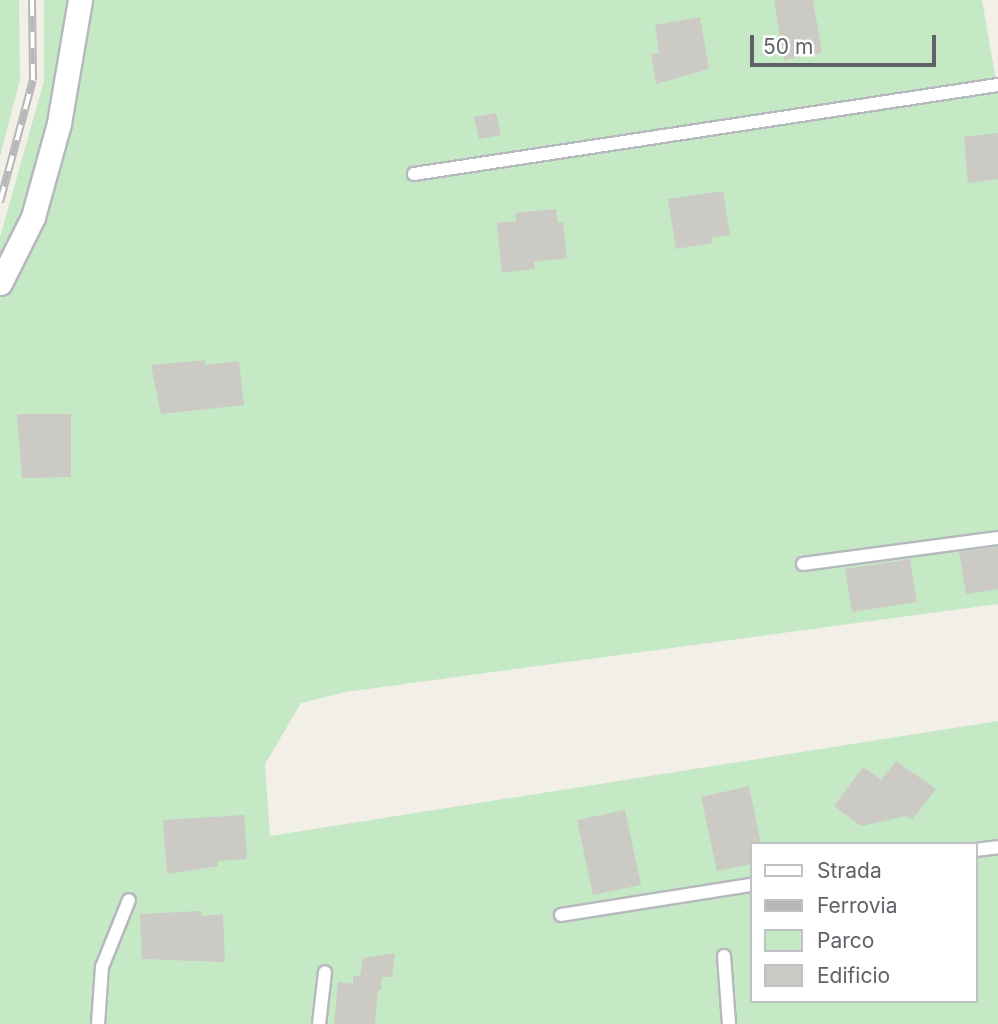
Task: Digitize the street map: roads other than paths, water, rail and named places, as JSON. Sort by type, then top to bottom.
[{"type":"street","points":[[0,283],[37,204],[62,110],[80,0]]},
{"type":"lane","points":[[414,174],[998,85]]},
{"type":"lane","points":[[803,564],[998,538]]},
{"type":"lane","points":[[977,850],[998,846]]},
{"type":"lane","points":[[561,915],[750,885]]},
{"type":"lane","points":[[98,1024],[102,967],[129,900]]},
{"type":"lane","points":[[724,956],[729,1024]]},
{"type":"lane","points":[[319,1024],[325,972]]},
{"type":"railway","points":[[0,202],[33,80],[32,0]]}]
